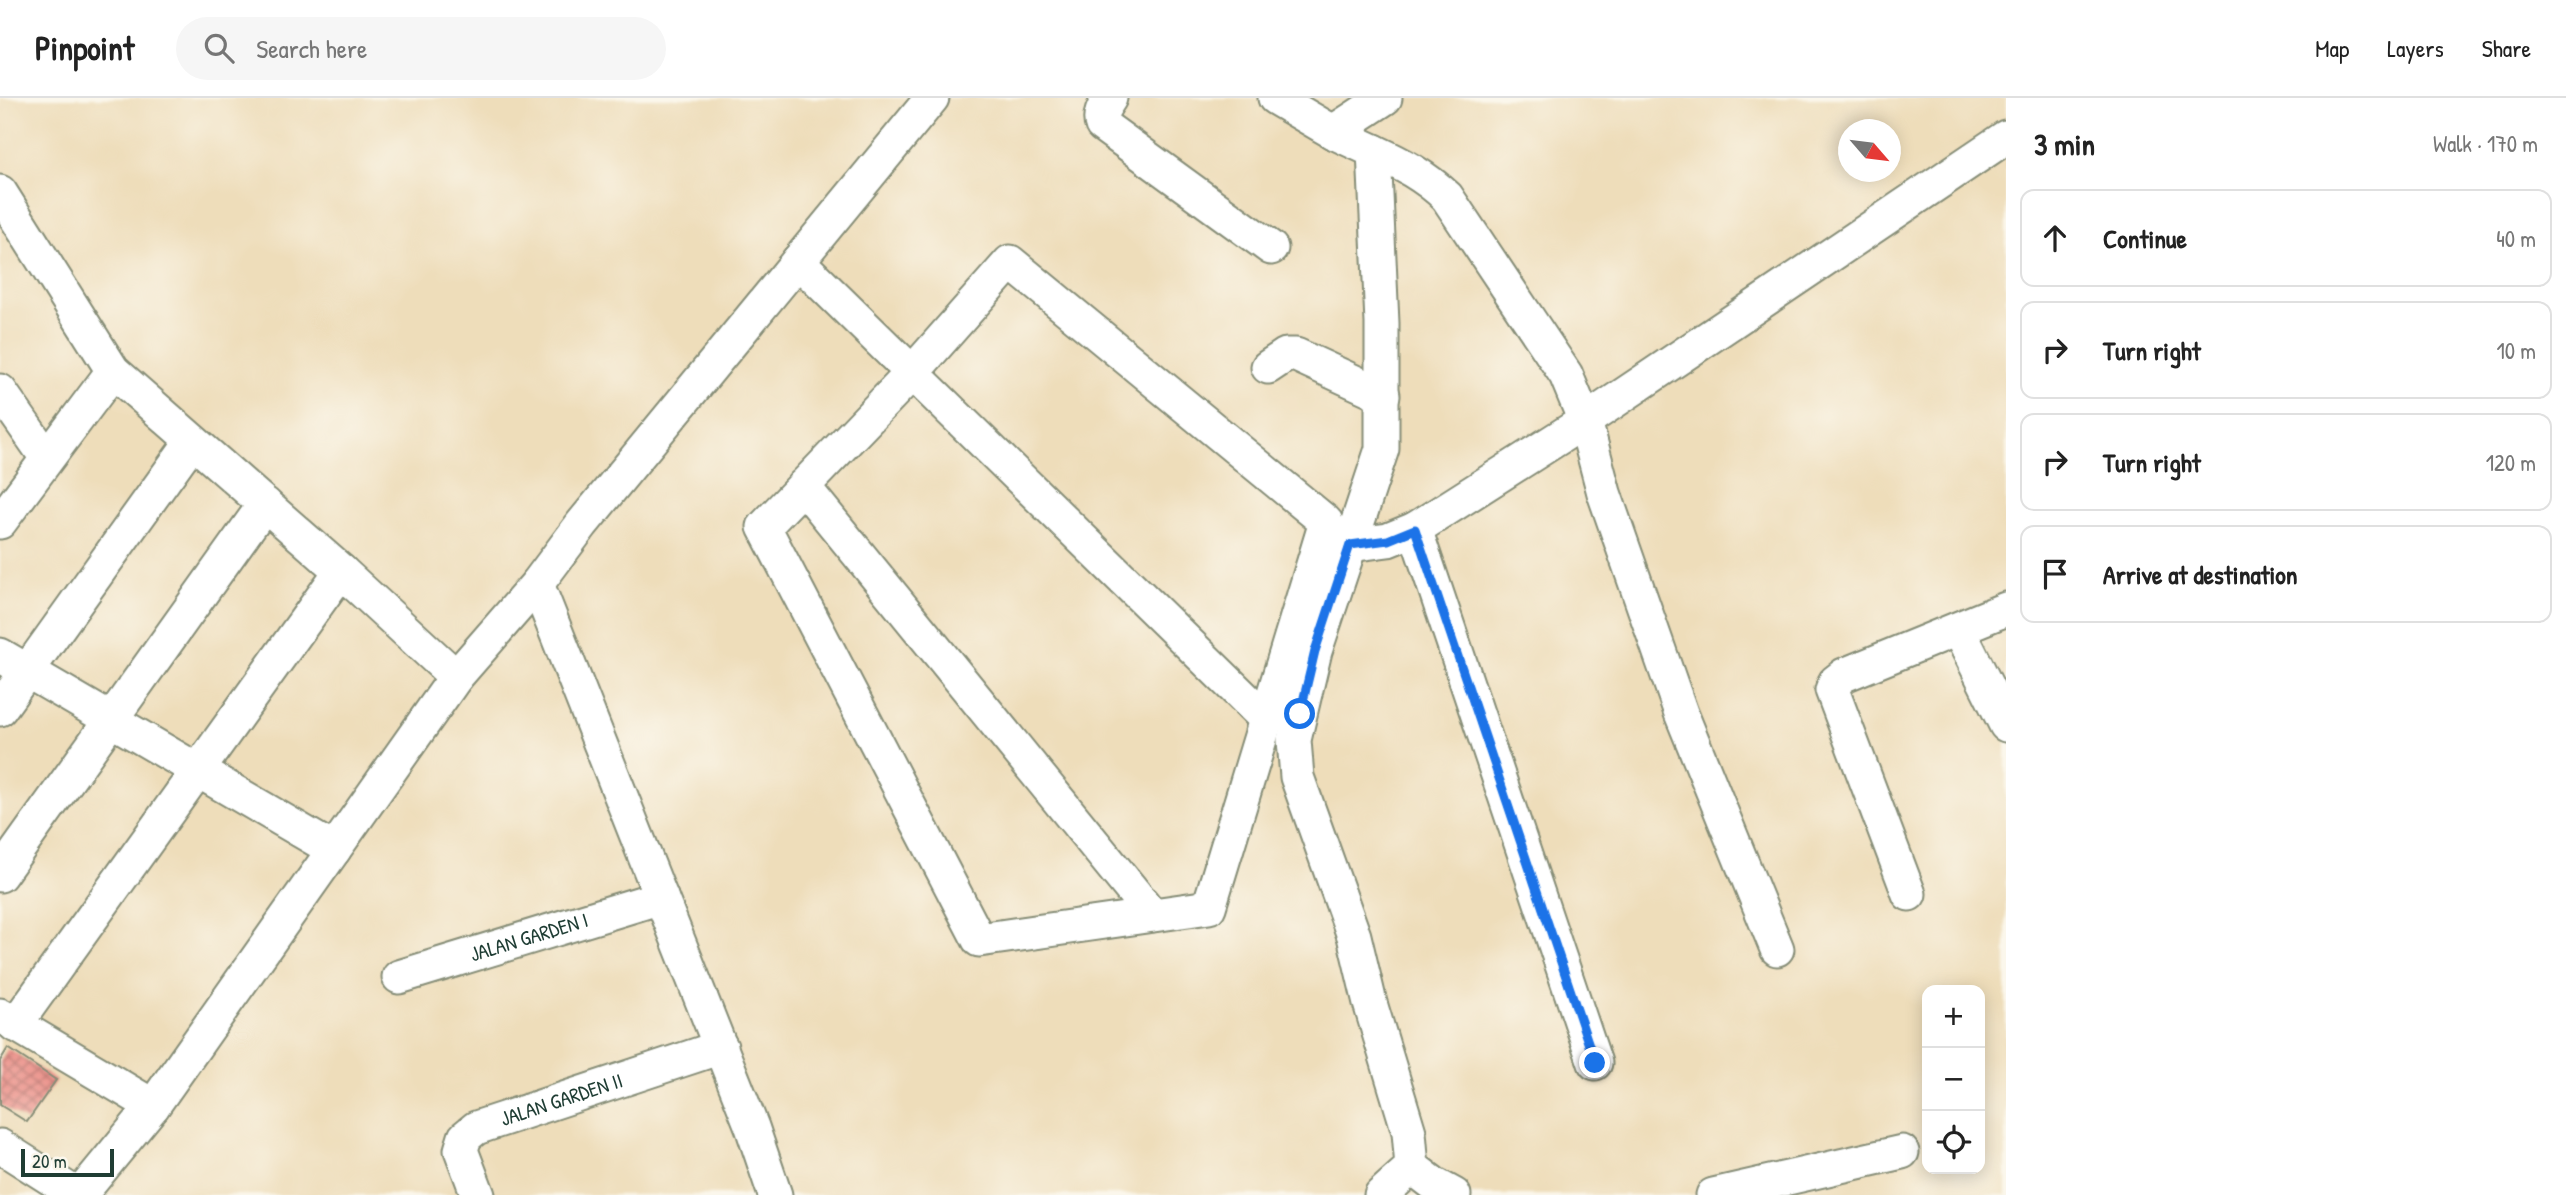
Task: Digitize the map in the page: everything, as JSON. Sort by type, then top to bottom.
[{"type":"street","points":[[0,1146],[78,1195],[153,1106],[456,677],[537,584],[582,524],[932,98]]},
{"type":"street","points":[[1110,98],[1101,113],[1102,125],[1270,248]]},
{"type":"street","points":[[1275,98],[1333,132],[1408,166],[1430,180],[1447,197],[1480,244],[1566,375],[1585,421],[1604,493],[1681,713],[1777,950]]},
{"type":"street","points":[[1333,132],[1384,98]]},
{"type":"street","points":[[1350,545],[1388,540],[1415,529],[1585,421],[2006,136]]},
{"type":"street","points":[[1374,151],[1382,323],[1382,449],[1372,486],[1315,651],[1294,740],[1297,777],[1354,936],[1370,1003],[1409,1132],[1412,1167],[1454,1195]]},
{"type":"street","points":[[0,192],[113,371],[456,677]]},
{"type":"street","points":[[798,261],[1266,719]]},
{"type":"street","points":[[1010,262],[1326,522],[1209,907],[979,940],[764,527],[912,373],[1010,262]]},
{"type":"street","points":[[1268,367],[1286,355],[1296,355],[1383,395]]},
{"type":"street","points":[[0,522],[113,371]]},
{"type":"street","points":[[0,391],[47,458]]},
{"type":"street","points":[[0,709],[14,663],[192,441]]},
{"type":"street","points":[[803,486],[1152,915]]},
{"type":"street","points":[[0,875],[265,504]]},
{"type":"street","points":[[1415,529],[1595,1063]]},
{"type":"street","points":[[153,1106],[8,1020],[198,771],[341,572]]},
{"type":"street","points":[[537,584],[721,1046],[775,1195]]},
{"type":"street","points":[[1909,894],[1832,690],[1835,682],[1844,675],[2006,609]]},
{"type":"street","points":[[1958,629],[2006,725]]},
{"type":"street","points":[[14,663],[334,850]]},
{"type":"street","name":"JALAN GARDEN I","points":[[399,977],[661,897]]},
{"type":"street","name":"JALAN GARDEN II","points":[[478,1195],[461,1150],[465,1137],[476,1128],[721,1046]]},
{"type":"street","points":[[1713,1195],[1902,1152]]},
{"type":"street","points":[[1381,1195],[1412,1167]]},
{"type":"building","points":[[8,1048],[56,1080],[27,1122],[0,1105],[0,1061]]},
{"type":"route","points":[[1300,714],[1315,651],[1350,545],[1388,540],[1415,529],[1595,1063]]}]
